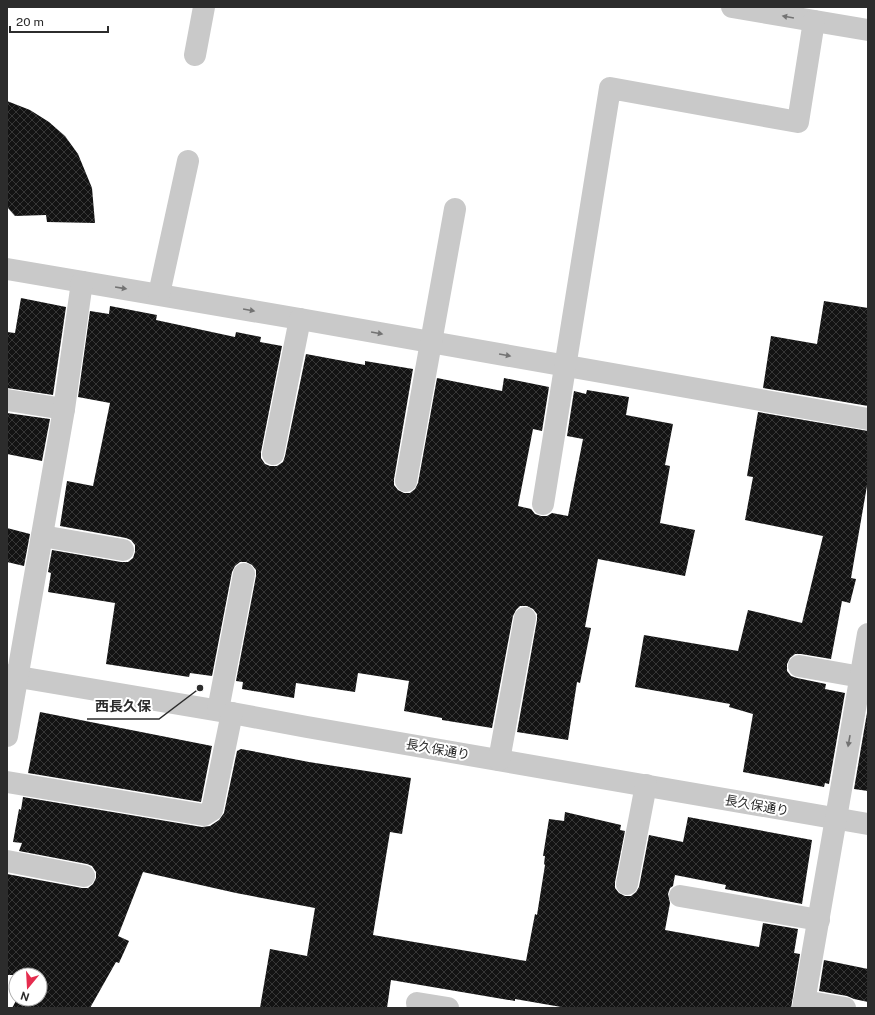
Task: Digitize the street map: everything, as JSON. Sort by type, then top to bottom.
[{"type":"street","points":[[195,54],[204,7]]},
{"type":"street","points":[[732,7],[759,9],[814,21],[868,30]]},
{"type":"street","points":[[543,504],[610,88],[798,122],[814,21]]},
{"type":"street","points":[[159,294],[188,161]]},
{"type":"street","points":[[406,481],[455,210]]},
{"type":"street","points":[[7,269],[159,294],[868,419]]},
{"type":"street","points":[[7,736],[12,676],[42,536],[64,409],[82,282]]},
{"type":"street","points":[[273,454],[300,319]]},
{"type":"street","points":[[7,400],[64,409]]},
{"type":"street","points":[[42,536],[123,550]]},
{"type":"street","points":[[7,782],[204,815],[212,810],[244,574]]},
{"type":"street","points":[[499,760],[525,618]]},
{"type":"street","points":[[845,1008],[803,1004],[836,819],[861,712],[861,677],[868,634]]},
{"type":"street","points":[[799,666],[861,677]]},
{"type":"street","name":"長久保通り","points":[[12,676],[868,824]]},
{"type":"street","points":[[627,884],[646,785]]},
{"type":"street","points":[[7,861],[84,876]]},
{"type":"street","points":[[680,896],[819,920]]},
{"type":"street","points":[[417,1003],[448,1008]]},
{"type":"building","points":[[7,101],[30,110],[49,122],[65,136],[78,154],[92,188],[95,223],[47,222],[46,215],[15,216],[7,207]]},
{"type":"building","points":[[21,298],[66,307],[53,395],[7,388],[7,332],[15,333]]},
{"type":"building","points":[[824,301],[868,308],[868,406],[763,388],[771,336],[817,344]]},
{"type":"building","points":[[110,306],[157,315],[156,320],[235,337],[236,332],[261,337],[260,342],[282,346],[261,452],[261,458],[265,464],[270,466],[277,466],[283,462],[285,456],[306,354],[365,365],[365,361],[413,369],[394,479],[394,485],[398,490],[404,493],[410,493],[415,489],[418,483],[437,378],[502,391],[504,378],[549,387],[542,431],[533,429],[518,506],[531,509],[535,514],[541,516],[547,516],[552,513],[568,516],[583,439],[567,436],[574,391],[586,394],[587,390],[629,397],[626,415],[673,424],[665,465],[670,466],[660,523],[695,530],[685,576],[598,559],[585,627],[591,628],[580,683],[577,682],[568,740],[517,732],[537,620],[537,614],[533,609],[527,606],[520,606],[513,616],[492,728],[442,720],[442,718],[404,711],[409,681],[358,673],[355,692],[296,683],[294,698],[242,689],[243,682],[236,681],[256,576],[256,570],[252,565],[246,562],[240,562],[235,566],[232,572],[212,676],[190,673],[189,677],[106,664],[115,603],[48,592],[51,573],[48,572],[52,550],[121,562],[128,562],[133,558],[135,552],[135,545],[131,540],[126,538],[60,526],[67,481],[93,486],[110,403],[78,397],[90,311],[109,314]]},
{"type":"building","points":[[758,412],[868,431],[868,480],[851,578],[856,579],[850,603],[842,601],[831,659],[795,654],[790,658],[787,664],[787,671],[791,676],[826,684],[825,689],[845,693],[829,784],[825,783],[824,787],[743,772],[753,714],[729,707],[730,704],[635,687],[644,635],[738,651],[748,610],[802,623],[823,536],[745,520],[753,477],[747,476]]},
{"type":"building","points":[[7,413],[50,419],[42,461],[7,454]]},
{"type":"building","points":[[7,528],[30,534],[24,566],[7,562]]},
{"type":"building","points":[[868,707],[868,791],[854,789]]},
{"type":"building","points":[[40,712],[212,746],[201,802],[28,773]]},
{"type":"building","points":[[241,749],[309,762],[411,778],[402,834],[390,832],[373,935],[526,961],[535,914],[537,915],[545,865],[545,856],[543,856],[549,819],[564,821],[565,812],[621,825],[620,830],[625,831],[615,888],[619,893],[625,896],[631,896],[639,887],[649,835],[683,842],[688,817],[812,840],[802,904],[725,889],[726,885],[675,875],[673,886],[670,888],[668,894],[670,903],[665,930],[759,947],[763,923],[798,929],[794,953],[800,954],[791,1008],[567,1008],[515,999],[515,1001],[391,980],[387,1008],[260,1008],[270,949],[307,956],[315,908],[236,893],[143,872],[118,936],[129,941],[119,963],[116,962],[90,1008],[12,1008],[48,1007],[48,967],[8,967],[7,975],[7,874],[82,888],[88,888],[93,884],[96,878],[96,872],[92,866],[87,864],[19,851],[22,843],[13,842],[19,809],[21,810],[23,797],[202,827],[210,826],[219,820],[224,813],[237,751]]},
{"type":"building","points":[[824,960],[868,969],[868,1002],[847,996],[819,991]]},
{"type":"place","name":"西長久保","points":[[200,688]]}]
